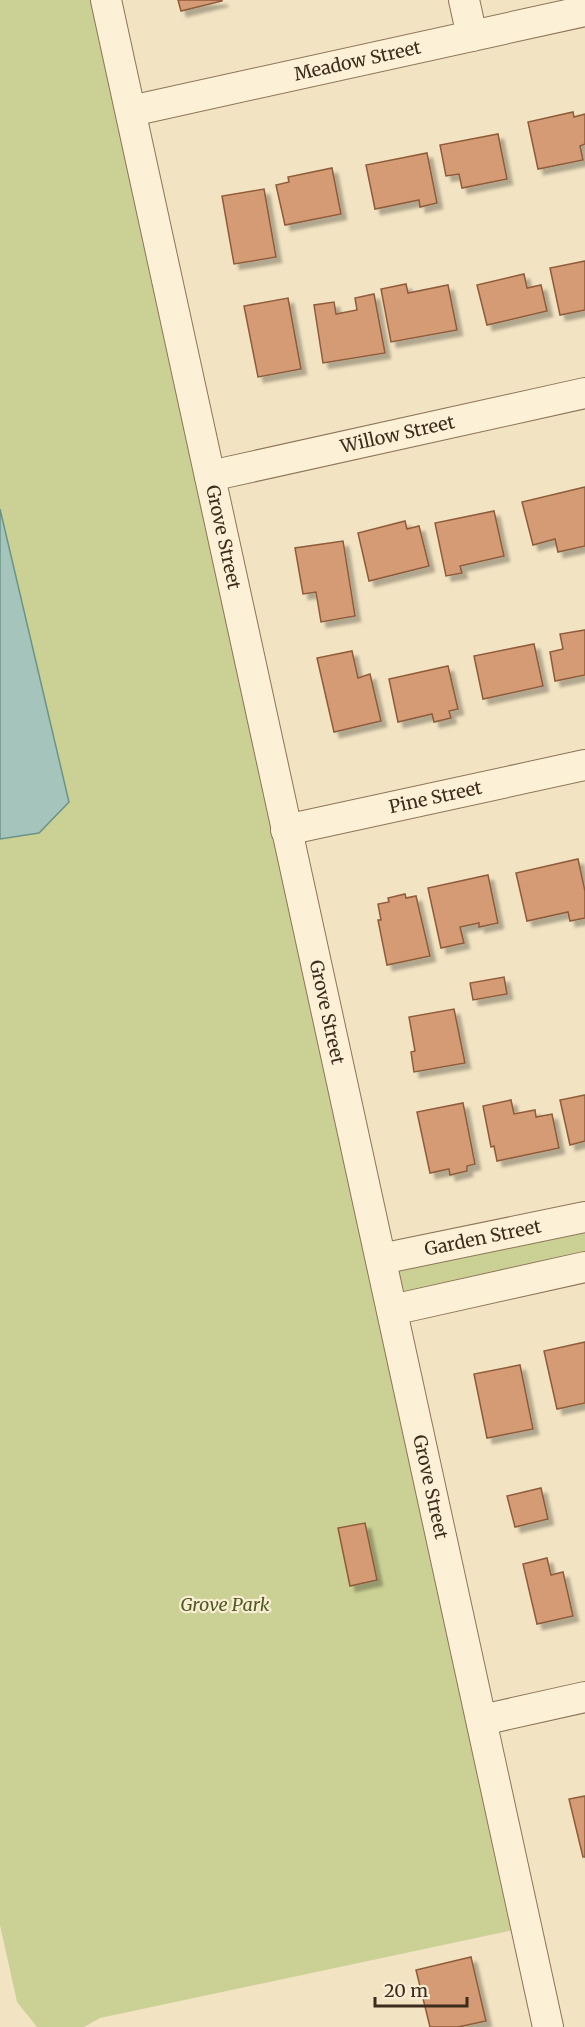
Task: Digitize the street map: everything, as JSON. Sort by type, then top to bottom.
[{"type":"street","name":"Grove Street","points":[[105,0],[548,2027]]},
{"type":"street","points":[[464,0],[472,36]]},
{"type":"street","name":"Meadow Street","points":[[131,111],[585,11]]},
{"type":"street","name":"Willow Street","points":[[210,476],[585,393]]},
{"type":"street","name":"Pine Street","points":[[286,830],[585,765]]},
{"type":"street","name":"Garden Street","points":[[381,1259],[585,1217]]},
{"type":"street","points":[[392,1310],[585,1267]]},
{"type":"street","points":[[482,1720],[585,1697]]},
{"type":"green space","name":"Grove Park","points":[[0,0],[105,0],[523,1928],[100,2018],[84,2027],[37,2027],[17,2002],[0,1925],[0,839],[39,833],[69,801],[0,509]]},
{"type":"green space","points":[[585,1220],[585,1262],[396,1304],[386,1263]]},
{"type":"water","points":[[0,509],[69,802],[39,833],[0,839]]},
{"type":"building","points":[[178,0],[222,0],[222,1],[181,11]]},
{"type":"building","points":[[573,112],[574,117],[585,114],[585,144],[580,146],[583,160],[538,169],[528,122]]},
{"type":"building","points":[[498,134],[507,179],[462,188],[459,174],[446,176],[440,145]]},
{"type":"building","points":[[427,153],[437,203],[420,207],[419,200],[375,209],[366,165]]},
{"type":"building","points":[[332,168],[341,214],[285,225],[276,185],[289,182],[288,177]]},
{"type":"building","points":[[264,189],[276,257],[234,264],[222,196]]},
{"type":"building","points":[[585,261],[585,310],[560,315],[550,268]]},
{"type":"building","points":[[524,274],[527,288],[541,285],[547,311],[487,325],[477,285]]},
{"type":"building","points":[[406,284],[408,293],[448,285],[457,330],[391,342],[381,289]]},
{"type":"building","points":[[374,294],[385,353],[323,363],[314,305],[334,302],[336,314],[357,310],[355,298]]},
{"type":"building","points":[[288,298],[301,369],[258,377],[244,306]]},
{"type":"building","points":[[585,487],[585,546],[558,552],[555,539],[533,545],[522,502]]},
{"type":"building","points":[[494,511],[504,556],[460,566],[462,573],[446,576],[435,523]]},
{"type":"building","points":[[405,521],[407,529],[419,526],[429,566],[369,581],[358,533]]},
{"type":"building","points":[[343,541],[355,616],[321,622],[316,592],[303,594],[295,548]]},
{"type":"building","points":[[585,630],[585,675],[555,681],[550,652],[563,649],[560,634]]},
{"type":"building","points":[[534,644],[543,686],[483,699],[474,656]]},
{"type":"building","points":[[352,651],[358,678],[370,674],[381,721],[334,732],[317,658]]},
{"type":"building","points":[[448,666],[458,709],[449,711],[451,718],[434,722],[432,714],[398,722],[389,679]]},
{"type":"building","points":[[578,859],[585,891],[585,918],[570,921],[568,912],[527,921],[516,873]]},
{"type":"building","points":[[488,875],[498,923],[479,927],[479,923],[460,927],[464,943],[441,948],[428,888]]},
{"type":"building","points":[[405,894],[406,898],[416,896],[430,956],[387,965],[378,920],[381,920],[378,904],[389,902],[388,898]]},
{"type":"building","points":[[504,977],[507,994],[473,1000],[470,983]]},
{"type":"building","points":[[454,1009],[465,1063],[414,1072],[411,1052],[415,1051],[409,1017]]},
{"type":"building","points":[[585,1095],[585,1141],[570,1145],[560,1100]]},
{"type":"building","points":[[511,1100],[514,1114],[535,1110],[536,1117],[552,1114],[559,1148],[497,1161],[494,1146],[491,1147],[483,1106]]},
{"type":"building","points":[[463,1103],[475,1164],[467,1166],[467,1171],[450,1175],[449,1169],[430,1173],[417,1112]]},
{"type":"building","points":[[585,1342],[585,1403],[557,1409],[544,1351]]},
{"type":"building","points":[[520,1365],[533,1429],[487,1438],[474,1374]]},
{"type":"building","points":[[541,1488],[548,1519],[515,1527],[507,1496]]},
{"type":"building","points":[[365,1523],[377,1580],[350,1586],[338,1528]]},
{"type":"building","points":[[547,1558],[551,1575],[563,1572],[573,1616],[537,1624],[523,1564]]},
{"type":"building","points":[[585,1796],[585,1857],[583,1857],[569,1799]]},
{"type":"building","points":[[471,1957],[486,2021],[458,2027],[430,2027],[416,1970]]}]
